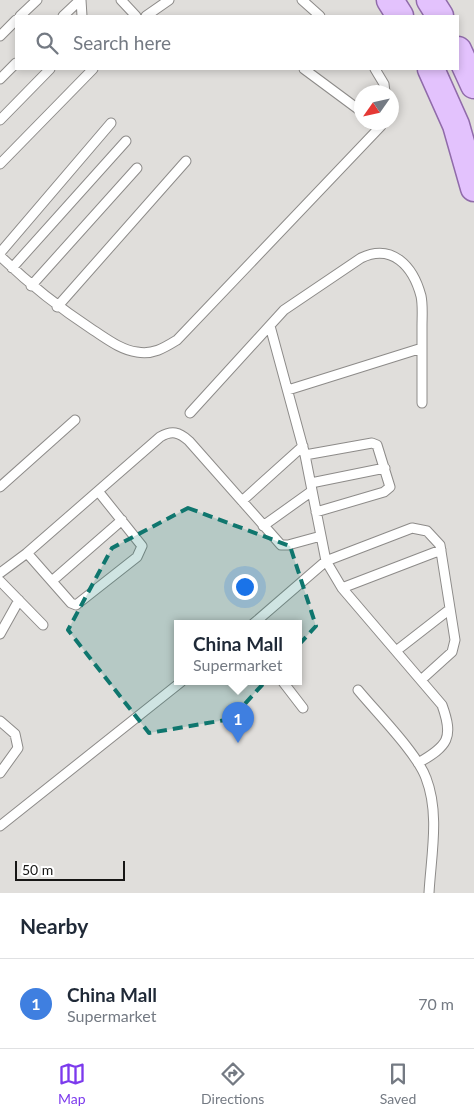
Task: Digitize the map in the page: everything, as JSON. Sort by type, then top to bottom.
[{"type":"main road","points":[[390,0],[399,15]]},
{"type":"main road","points":[[430,0],[439,15]]},
{"type":"main road","points":[[459,52],[474,86]]},
{"type":"main road","points":[[431,70],[456,125],[474,188]]},
{"type":"lane","points":[[21,15],[36,0]]},
{"type":"lane","points":[[65,15],[81,0]]},
{"type":"lane","points":[[81,0],[82,15]]},
{"type":"lane","points":[[122,0],[135,15]]},
{"type":"lane","points":[[147,15],[169,0]]},
{"type":"lane","points":[[302,0],[319,15]]},
{"type":"lane","points":[[0,36],[15,21]]},
{"type":"lane","points":[[0,79],[15,64]]},
{"type":"lane","points":[[0,120],[49,70]]},
{"type":"lane","points":[[0,164],[92,70]]},
{"type":"lane","points":[[305,70],[354,106]]},
{"type":"lane","points":[[376,70],[384,85]]},
{"type":"lane","points":[[111,123],[0,254],[31,286],[57,307],[127,350],[138,353],[154,352],[176,340],[374,130]]},
{"type":"lane","points":[[12,268],[126,142]]},
{"type":"lane","points":[[57,307],[186,161]]},
{"type":"lane","points":[[31,286],[137,168]]},
{"type":"lane","points":[[190,413],[295,300],[371,252],[382,252],[404,263],[413,275],[422,297],[422,403]]},
{"type":"lane","points":[[270,326],[304,451],[326,561],[342,588],[442,705],[449,730],[443,747],[418,763]]},
{"type":"lane","points":[[288,390],[422,348]]},
{"type":"lane","points":[[0,487],[75,420]]},
{"type":"lane","points":[[0,573],[27,553],[160,436],[172,432],[181,434],[189,440],[281,545],[321,536]]},
{"type":"lane","points":[[242,501],[304,451],[372,443],[380,448],[390,487],[388,491],[316,512]]},
{"type":"lane","points":[[263,526],[311,487],[385,468]]},
{"type":"lane","points":[[27,553],[71,603],[76,605],[137,557],[142,546],[98,490]]},
{"type":"lane","points":[[52,580],[122,520]]},
{"type":"lane","points":[[257,620],[326,561],[412,528],[427,530],[435,537],[441,550],[455,640],[454,649],[420,680]]},
{"type":"lane","points":[[342,588],[441,550]]},
{"type":"lane","points":[[0,582],[43,625]]},
{"type":"lane","points":[[0,634],[18,600]]},
{"type":"lane","points":[[396,651],[450,609]]},
{"type":"lane","points":[[0,826],[177,685]]},
{"type":"lane","points":[[285,685],[303,708]]},
{"type":"lane","points":[[358,690],[418,763],[426,778],[434,812],[429,893]]},
{"type":"lane","points":[[0,721],[14,734],[18,748],[0,773]]},
{"type":"highlighted area","points":[[188,508],[290,546],[316,626],[231,719],[149,733],[68,630],[112,548]]},
{"type":"place","name":"China Mall","points":[[238,743]]}]
